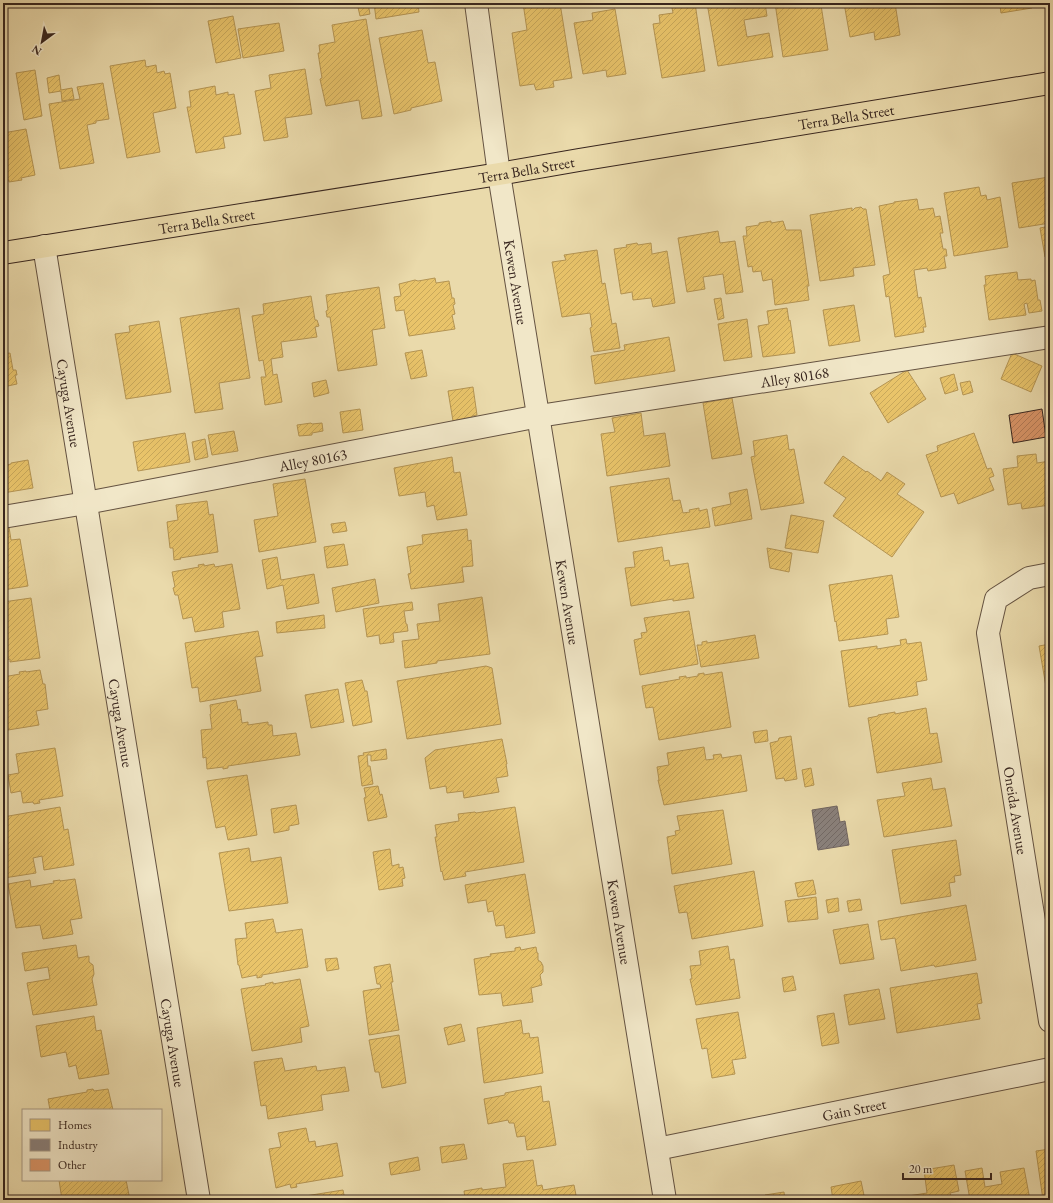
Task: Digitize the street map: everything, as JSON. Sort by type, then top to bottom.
[{"type":"main road","name":"Terra Bella Street","points":[[3,253],[499,174],[610,154],[1050,83]]},
{"type":"street","name":"Kewen Avenue","points":[[476,3],[499,174],[665,1200]]},
{"type":"street","name":"Cayuga Avenue","points":[[44,246],[199,1200]]},
{"type":"street","name":"Alley 80168","points":[[539,416],[1050,336]]},
{"type":"street","name":"Alley 80163","points":[[3,517],[86,503],[539,416]]},
{"type":"street","name":"Oneida Avenue","points":[[1050,574],[1029,578],[996,599],[988,633],[1050,1021]]},
{"type":"street","name":"Gain Street","points":[[657,1149],[1050,1069]]},
{"type":"building: Homes","points":[[357,3],[368,3],[370,14],[360,16]]},
{"type":"building: Homes","points":[[374,3],[418,3],[419,12],[376,19]]},
{"type":"building: Homes","points":[[523,3],[560,3],[572,78],[553,81],[554,87],[536,90],[534,84],[520,86],[512,33],[527,30]]},
{"type":"building: Homes","points":[[671,3],[695,3],[705,71],[662,78],[653,24],[660,23],[659,15],[673,13]]},
{"type":"building: Homes","points":[[707,3],[765,3],[767,16],[744,20],[747,37],[769,33],[773,57],[718,66]]},
{"type":"building: Homes","points":[[775,3],[819,3],[821,5],[828,50],[783,57]]},
{"type":"building: Homes","points":[[844,3],[895,3],[900,35],[875,40],[874,32],[850,37]]},
{"type":"building: Homes","points":[[930,3],[952,3],[931,7]]},
{"type":"building: Homes","points":[[993,3],[1031,3],[1032,8],[1001,13],[1000,6],[993,7]]},
{"type":"building: Homes","points":[[615,9],[626,74],[607,77],[606,70],[583,74],[574,23],[593,20],[592,13]]},
{"type":"building: Homes","points":[[233,16],[241,58],[216,63],[208,21]]},
{"type":"building: Homes","points":[[366,19],[382,116],[362,119],[359,100],[326,106],[320,79],[322,78],[318,53],[320,53],[319,45],[335,42],[332,25]]},
{"type":"building: Homes","points":[[279,23],[284,51],[243,58],[238,29]]},
{"type":"building: Homes","points":[[422,30],[428,63],[435,62],[442,101],[411,108],[411,110],[394,114],[379,38]]},
{"type":"building: Homes","points":[[145,60],[146,67],[156,65],[157,73],[164,71],[165,74],[170,73],[176,108],[153,113],[160,152],[127,158],[110,66]]},
{"type":"building: Homes","points":[[305,69],[312,114],[285,118],[288,137],[264,141],[255,91],[271,88],[269,75]]},
{"type":"building: Homes","points":[[35,70],[42,116],[24,120],[16,73]]},
{"type":"building: Homes","points":[[59,75],[61,90],[72,88],[74,99],[62,101],[61,91],[49,93],[47,78]]},
{"type":"building: Homes","points":[[103,83],[109,119],[96,121],[96,123],[87,125],[94,163],[60,169],[49,104],[80,99],[77,87]]},
{"type":"building: Homes","points":[[215,86],[216,95],[228,92],[228,95],[234,94],[241,134],[223,137],[225,148],[196,153],[187,107],[191,107],[189,91]]},
{"type":"building: Homes","points":[[26,129],[35,175],[21,178],[22,180],[9,182],[9,180],[3,181],[3,133]]},
{"type":"building: Homes","points":[[1049,177],[1050,223],[1019,228],[1012,183]]},
{"type":"building: Homes","points":[[979,187],[981,196],[986,195],[987,200],[1000,197],[1008,247],[954,256],[944,193]]},
{"type":"building: Homes","points":[[917,199],[919,210],[933,208],[935,217],[940,216],[943,233],[940,233],[943,249],[946,249],[947,256],[944,256],[946,268],[928,271],[927,268],[914,270],[918,298],[921,297],[926,327],[923,327],[924,332],[895,337],[889,296],[886,297],[883,276],[890,274],[879,206],[894,202]]},
{"type":"building: Homes","points":[[861,207],[866,209],[875,265],[853,268],[854,276],[820,281],[810,215],[852,208],[852,211],[855,208]]},
{"type":"building: Homes","points":[[771,221],[771,223],[783,221],[786,230],[801,230],[809,286],[807,286],[809,300],[775,305],[772,279],[763,281],[761,271],[753,272],[752,266],[748,267],[743,236],[747,236],[746,227]]},
{"type":"building: Homes","points":[[1050,226],[1050,256],[1045,257],[1040,228]]},
{"type":"building: Homes","points":[[718,231],[720,243],[735,241],[743,292],[726,294],[723,274],[703,277],[705,289],[687,292],[678,238]]},
{"type":"building: Homes","points":[[637,243],[638,245],[651,243],[652,254],[667,251],[675,303],[653,307],[651,298],[633,300],[632,292],[621,294],[614,249],[627,247],[626,245]]},
{"type":"building: Homes","points":[[597,250],[602,284],[605,283],[612,324],[616,323],[620,348],[594,352],[590,328],[592,327],[590,313],[562,317],[552,262],[566,260],[564,255]]},
{"type":"building: Homes","points":[[1017,272],[1018,280],[1035,280],[1038,300],[1040,300],[1042,311],[1029,313],[1027,303],[1024,304],[1026,315],[989,320],[984,285],[986,285],[985,276]]},
{"type":"building: Homes","points":[[435,278],[436,283],[449,281],[452,298],[454,298],[455,304],[453,305],[455,314],[452,315],[455,329],[409,336],[404,310],[396,311],[394,297],[401,296],[399,284],[415,280],[418,281]]},
{"type":"building: Homes","points":[[379,287],[385,328],[372,330],[377,365],[338,371],[330,317],[327,317],[326,311],[328,310],[326,295]]},
{"type":"building: Homes","points":[[311,296],[315,320],[317,320],[319,326],[315,327],[317,337],[281,342],[283,357],[271,359],[273,375],[277,374],[282,402],[265,405],[261,377],[266,377],[263,360],[259,361],[252,316],[264,314],[263,304]]},
{"type":"building: Homes","points":[[721,298],[724,318],[718,320],[714,299]]},
{"type":"building: Homes","points":[[854,305],[860,341],[829,346],[823,310]]},
{"type":"building: Homes","points":[[239,308],[250,378],[219,383],[223,409],[195,413],[180,318]]},
{"type":"building: Homes","points":[[787,308],[795,353],[763,357],[758,326],[769,324],[767,311]]},
{"type":"building: Homes","points":[[747,319],[752,357],[724,361],[718,324]]},
{"type":"building: Homes","points":[[159,321],[171,392],[126,399],[115,334],[130,332],[129,326]]},
{"type":"building: Homes","points":[[669,337],[675,371],[595,384],[591,356],[625,350],[624,345]]},
{"type":"building: Homes","points":[[422,350],[427,376],[411,379],[405,353]]},
{"type":"building: Homes","points":[[10,353],[13,370],[16,370],[17,375],[15,375],[17,384],[3,387],[3,354]]},
{"type":"building: Homes","points":[[1012,353],[1042,366],[1031,392],[1001,379]]},
{"type":"building: Homes","points":[[907,370],[926,399],[888,423],[870,393]]},
{"type":"building: Homes","points":[[954,374],[958,390],[945,394],[940,378]]},
{"type":"building: Homes","points":[[326,380],[329,393],[314,397],[312,383]]},
{"type":"building: Homes","points":[[970,381],[973,392],[963,395],[960,383]]},
{"type":"building: Homes","points":[[473,387],[477,415],[453,421],[448,391]]},
{"type":"building: Homes","points":[[732,398],[742,454],[712,459],[703,403]]},
{"type":"building: Homes","points":[[360,409],[363,430],[343,433],[340,412]]},
{"type":"building: Homes","points":[[641,413],[644,436],[665,433],[670,466],[607,476],[601,434],[615,432],[612,418]]},
{"type":"building: Homes","points":[[322,423],[323,431],[312,433],[312,435],[299,436],[297,425]]},
{"type":"building: Homes","points":[[234,431],[238,451],[212,455],[208,435]]},
{"type":"building: Homes","points":[[185,433],[190,462],[138,471],[133,442]]},
{"type":"building: Homes","points":[[974,433],[987,469],[991,468],[994,476],[989,478],[994,490],[958,504],[954,493],[941,497],[926,455],[938,451],[937,446]]},
{"type":"building: Homes","points":[[787,435],[789,450],[794,449],[804,503],[761,510],[751,457],[755,456],[753,441]]},
{"type":"building: Homes","points":[[205,439],[208,457],[195,460],[192,442]]},
{"type":"building: Homes","points":[[1036,454],[1037,463],[1050,461],[1050,505],[1022,509],[1021,503],[1008,505],[1003,469],[1018,467],[1017,456]]},
{"type":"building: Homes","points":[[843,456],[881,481],[887,472],[905,484],[897,494],[924,512],[892,557],[833,516],[846,498],[824,483]]},
{"type":"building: Homes","points":[[452,457],[454,473],[460,472],[467,515],[437,520],[434,505],[427,507],[425,492],[399,496],[394,468]]},
{"type":"building: Homes","points":[[28,460],[33,488],[3,493],[3,466]]},
{"type":"building: Homes","points":[[669,478],[673,501],[680,500],[683,513],[699,508],[699,511],[707,509],[710,527],[618,542],[610,487]]},
{"type":"building: Homes","points":[[305,479],[316,542],[259,552],[254,520],[278,516],[273,484]]},
{"type":"building: Homes","points":[[747,489],[752,519],[715,526],[712,508],[731,504],[729,493]]},
{"type":"building: Homes","points":[[207,501],[209,515],[213,514],[218,552],[174,560],[173,548],[170,548],[167,522],[178,520],[176,505]]},
{"type":"building: Homes","points":[[791,515],[824,521],[818,553],[785,548]]},
{"type":"building: Homes","points":[[345,522],[347,531],[333,533],[331,524]]},
{"type":"building: Homes","points":[[9,527],[11,540],[20,539],[28,586],[3,590],[3,528]]},
{"type":"building: Homes","points":[[467,529],[468,541],[471,540],[473,566],[462,567],[464,582],[411,589],[408,574],[411,573],[407,547],[423,544],[422,535]]},
{"type":"building: Homes","points":[[344,544],[348,565],[327,568],[324,547]]},
{"type":"building: Homes","points":[[662,547],[664,561],[669,560],[670,566],[688,563],[694,598],[673,601],[673,599],[631,606],[625,568],[635,567],[633,552]]},
{"type":"building: Homes","points":[[767,548],[792,553],[789,572],[770,568]]},
{"type":"building: Homes","points":[[277,557],[281,580],[314,574],[319,603],[287,609],[283,585],[267,589],[262,560]]},
{"type":"building: Homes","points":[[204,564],[204,566],[214,564],[215,567],[232,564],[240,609],[222,612],[224,627],[195,632],[192,617],[183,619],[178,595],[175,595],[173,588],[175,587],[172,572],[199,567],[198,565]]},
{"type":"building: Homes","points":[[892,575],[899,617],[886,619],[888,634],[839,641],[829,585]]},
{"type":"building: Homes","points":[[375,579],[379,603],[336,612],[332,588]]},
{"type":"building: Homes","points":[[482,597],[490,654],[437,661],[437,663],[405,668],[402,641],[419,639],[417,624],[440,621],[438,604]]},
{"type":"building: Homes","points":[[31,598],[40,658],[10,662],[10,659],[4,660],[3,602]]},
{"type":"building: Homes","points":[[412,602],[413,610],[404,611],[408,631],[393,633],[394,642],[380,644],[379,635],[367,637],[363,609]]},
{"type":"building: Homes","points":[[689,611],[698,664],[640,675],[634,640],[642,638],[641,633],[647,632],[644,618]]},
{"type":"building: Homes","points":[[324,615],[325,628],[277,633],[276,622]]},
{"type":"building: Homes","points":[[258,631],[263,656],[255,657],[261,691],[200,702],[198,687],[192,688],[185,643]]},
{"type":"building: Homes","points":[[755,635],[759,658],[701,667],[697,645],[702,645],[702,642],[707,641],[707,643]]},
{"type":"building: Homes","points":[[906,639],[907,644],[921,642],[927,680],[916,682],[918,695],[849,707],[841,651],[877,646],[877,649],[901,645],[900,640]]},
{"type":"building: Homes","points":[[1050,644],[1050,704],[1049,704],[1039,646]]},
{"type":"building: Homes","points":[[486,666],[492,668],[501,724],[407,739],[397,681]]},
{"type":"building: Homes","points":[[40,670],[43,684],[45,684],[48,709],[36,711],[39,725],[8,730],[6,716],[3,716],[3,677],[20,674],[19,672]]},
{"type":"building: Homes","points":[[722,672],[731,727],[659,740],[653,707],[646,708],[642,686],[680,679],[679,677],[686,676],[686,678],[698,676],[698,674],[704,673],[704,675]]},
{"type":"building: Homes","points":[[362,680],[365,691],[367,691],[372,722],[353,726],[345,683]]},
{"type":"building: Homes","points":[[338,689],[344,722],[311,728],[305,695]]},
{"type":"building: Homes","points":[[236,700],[238,710],[240,709],[242,723],[248,722],[248,725],[268,722],[268,725],[272,725],[273,736],[296,733],[300,755],[228,766],[228,768],[223,769],[223,767],[207,769],[206,757],[203,758],[201,730],[212,729],[210,705]]},
{"type":"building: Homes","points":[[926,708],[930,734],[937,733],[942,762],[877,773],[868,718],[895,712],[895,714]]},
{"type":"building: Homes","points":[[767,730],[768,741],[755,743],[753,732]]},
{"type":"building: Homes","points":[[791,736],[797,779],[785,781],[784,778],[776,779],[770,743],[778,741],[779,738]]},
{"type":"building: Homes","points":[[502,739],[508,776],[496,778],[499,792],[464,798],[463,791],[447,793],[446,786],[430,789],[425,758],[435,750]]},
{"type":"building: Homes","points":[[704,747],[706,760],[714,759],[713,755],[721,754],[722,758],[741,755],[747,791],[664,805],[658,780],[657,767],[669,765],[667,753]]},
{"type":"building: Homes","points":[[55,748],[63,796],[39,800],[40,803],[23,803],[21,791],[11,793],[8,775],[19,773],[16,754]]},
{"type":"building: Homes","points":[[386,749],[387,759],[371,761],[371,755],[367,755],[368,766],[370,766],[373,784],[362,786],[358,756],[364,755],[363,753]]},
{"type":"building: Homes","points":[[811,768],[814,785],[805,787],[802,770]]},
{"type":"building: Homes","points":[[247,775],[257,835],[228,840],[225,826],[216,828],[207,781]]},
{"type":"building: Homes","points":[[931,778],[933,790],[945,788],[952,826],[884,837],[877,800],[905,796],[902,783]]},
{"type":"building: Homes","points":[[378,786],[380,795],[382,794],[387,817],[368,821],[364,798],[366,797],[364,788]]},
{"type":"building: Homes","points":[[296,805],[299,824],[289,826],[289,830],[274,833],[271,809]]},
{"type":"building: Homes","points":[[60,807],[64,830],[68,829],[74,865],[44,870],[42,856],[33,858],[36,873],[4,878],[3,817]]},
{"type":"building: Homes","points":[[515,807],[524,862],[465,872],[466,876],[444,880],[442,871],[441,872],[435,837],[437,837],[435,825],[459,821],[458,814],[476,813]]},
{"type":"building: Homes","points":[[723,810],[732,864],[672,874],[667,837],[676,835],[675,831],[680,830],[677,816]]},
{"type":"building: Homes","points":[[956,840],[961,875],[954,876],[955,882],[949,883],[951,896],[901,904],[892,850]]},
{"type":"building: Homes","points":[[249,848],[251,862],[281,857],[288,903],[229,911],[219,853]]},
{"type":"building: Homes","points":[[390,849],[392,866],[399,864],[399,868],[403,867],[405,878],[402,879],[403,886],[379,890],[373,852]]},
{"type":"building: Homes","points":[[754,871],[763,926],[692,939],[687,912],[679,913],[674,886]]},
{"type":"building: Homes","points":[[525,874],[535,933],[506,938],[504,925],[496,926],[493,911],[488,912],[486,900],[468,903],[465,885]]},
{"type":"building: Homes","points":[[75,879],[82,918],[70,920],[73,934],[43,939],[40,925],[16,928],[8,884],[30,880],[31,887],[54,883],[53,881]]},
{"type":"building: Homes","points":[[813,880],[816,894],[798,897],[795,883]]},
{"type":"building: Homes","points":[[816,897],[818,919],[788,922],[785,901]]},
{"type":"building: Homes","points":[[838,898],[839,911],[828,913],[826,900]]},
{"type":"building: Homes","points":[[860,899],[862,910],[849,912],[847,901]]},
{"type":"building: Homes","points":[[966,905],[976,960],[901,971],[895,938],[881,940],[878,921]]},
{"type":"building: Homes","points":[[273,919],[276,933],[302,929],[308,967],[262,975],[262,977],[257,978],[257,975],[242,978],[238,965],[235,939],[247,938],[245,923]]},
{"type":"building: Homes","points":[[868,924],[874,959],[840,964],[833,930]]},
{"type":"building: Homes","points":[[76,945],[78,958],[89,956],[89,962],[93,965],[94,974],[92,979],[97,1005],[33,1015],[27,983],[50,979],[48,967],[25,971],[22,953]]},
{"type":"building: Homes","points":[[728,946],[730,960],[734,959],[740,998],[696,1005],[690,979],[692,979],[690,966],[701,965],[699,951]]},
{"type":"building: Homes","points":[[520,947],[521,950],[536,947],[538,960],[543,966],[543,972],[540,975],[542,985],[531,988],[533,1002],[503,1006],[501,993],[479,995],[474,959],[491,956],[490,954],[515,951],[515,948]]},
{"type":"building: Homes","points":[[337,958],[339,969],[327,971],[325,959]]},
{"type":"building: Homes","points":[[390,964],[393,982],[391,982],[399,1030],[369,1035],[363,991],[381,988],[380,984],[377,984],[374,967]]},
{"type":"building: Homes","points":[[977,973],[982,1003],[977,1004],[980,1019],[897,1033],[890,988]]},
{"type":"building: Homes","points":[[793,976],[796,990],[784,992],[782,978]]},
{"type":"building: Homes","points":[[300,979],[309,1026],[300,1028],[302,1042],[252,1051],[241,989],[266,985],[265,984],[273,982],[273,984]]},
{"type":"building: Homes","points":[[879,989],[885,1019],[849,1025],[844,995]]},
{"type":"building: Homes","points":[[738,1012],[746,1058],[732,1060],[735,1074],[712,1078],[707,1048],[702,1049],[696,1019]]},
{"type":"building: Homes","points":[[834,1013],[839,1043],[822,1046],[817,1016]]},
{"type":"building: Homes","points":[[94,1016],[96,1031],[101,1030],[109,1074],[79,1079],[76,1065],[69,1067],[66,1052],[41,1057],[36,1026]]},
{"type":"building: Homes","points":[[521,1020],[523,1034],[529,1033],[530,1038],[538,1037],[543,1073],[484,1083],[477,1028]]},
{"type":"building: Homes","points":[[461,1024],[465,1041],[448,1045],[444,1028]]},
{"type":"building: Homes","points":[[399,1035],[406,1083],[382,1088],[379,1072],[375,1072],[369,1040]]},
{"type":"building: Homes","points":[[282,1058],[285,1071],[316,1066],[317,1071],[345,1067],[349,1091],[321,1095],[323,1110],[268,1119],[266,1105],[261,1106],[254,1062]]},
{"type":"building: Homes","points":[[541,1086],[543,1102],[549,1101],[556,1145],[527,1150],[525,1136],[517,1137],[514,1123],[509,1123],[508,1120],[488,1124],[484,1099]]},
{"type":"building: Homes","points":[[93,1089],[94,1091],[108,1089],[113,1109],[50,1109],[48,1099],[87,1092],[87,1090]]},
{"type":"building: Homes","points":[[306,1128],[309,1142],[315,1141],[316,1147],[337,1143],[343,1176],[296,1184],[297,1187],[291,1188],[290,1184],[276,1188],[269,1149],[281,1147],[278,1133]]},
{"type":"building: Homes","points":[[464,1144],[467,1159],[442,1163],[440,1147]]},
{"type":"building: Homes","points":[[1050,1149],[1050,1200],[1043,1200],[1036,1151]]},
{"type":"building: Homes","points":[[418,1157],[420,1170],[391,1175],[389,1163]]},
{"type":"building: Homes","points":[[533,1160],[537,1186],[542,1185],[543,1190],[574,1185],[577,1200],[457,1200],[465,1198],[464,1191],[482,1188],[482,1190],[506,1187],[503,1164]]},
{"type":"building: Homes","points":[[954,1165],[959,1191],[950,1193],[952,1200],[903,1200],[902,1197],[927,1193],[924,1170]]},
{"type":"building: Homes","points":[[982,1168],[985,1187],[1002,1184],[1000,1172],[1024,1168],[1030,1200],[970,1200],[965,1171]]},
{"type":"building: Homes","points":[[59,1181],[126,1181],[130,1200],[88,1200],[88,1197],[62,1200]]},
{"type":"building: Homes","points":[[861,1181],[865,1200],[833,1200],[831,1187]]},
{"type":"building: Homes","points":[[343,1190],[345,1200],[280,1200]]},
{"type":"building: Homes","points":[[784,1192],[785,1200],[766,1200],[765,1195]]},
{"type":"building: Industry","points":[[837,806],[840,822],[845,821],[849,845],[818,850],[812,810]]},
{"type":"building: Other","points":[[1042,409],[1046,437],[1013,443],[1009,415]]}]
